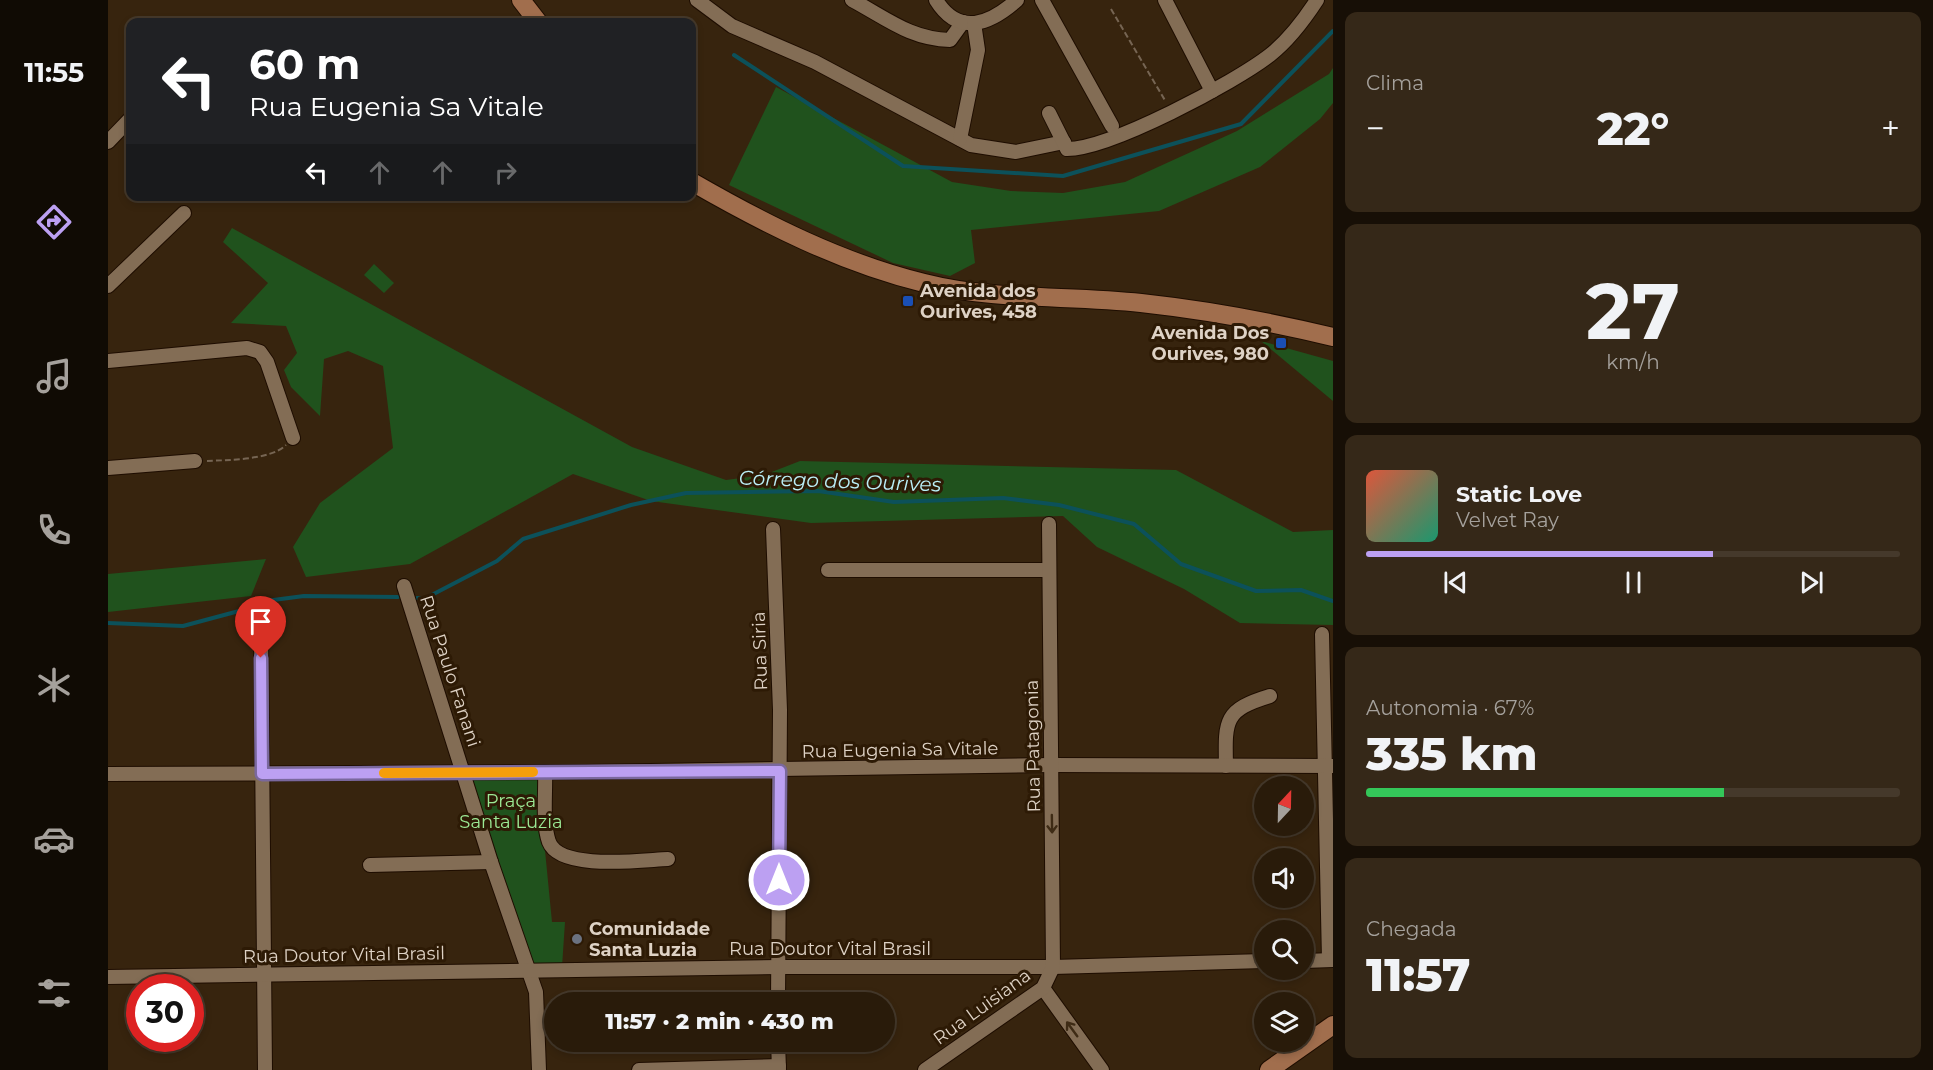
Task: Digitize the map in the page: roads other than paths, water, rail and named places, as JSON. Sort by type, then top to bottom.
[{"type":"main road","points":[[521,0],[535,18]]},
{"type":"main road","points":[[696,184],[769,225],[823,249],[924,283],[969,292],[1141,303],[1333,338]]},
{"type":"main road","points":[[1269,1070],[1333,1025]]},
{"type":"main road","points":[[1290,1070],[1333,1040]]},
{"type":"street","points":[[697,0],[715,4],[732,26],[815,62],[938,130],[960,139],[982,147],[1016,152],[1064,142]]},
{"type":"street","points":[[852,0],[905,31],[934,39],[950,40],[968,23],[1005,10],[1017,0]]},
{"type":"street","points":[[936,0],[954,20],[968,23]]},
{"type":"street","points":[[1042,0],[1112,126]]},
{"type":"street","points":[[1165,0],[1212,91]]},
{"type":"street","points":[[1049,113],[1067,149],[1088,146],[1212,91],[1269,56],[1290,38],[1317,0]]},
{"type":"street","points":[[960,139],[978,50],[968,23]]},
{"type":"street","points":[[108,142],[126,123]]},
{"type":"street","points":[[108,286],[184,213]]},
{"type":"street","points":[[108,361],[247,348],[260,352],[267,362],[293,438]]},
{"type":"street","points":[[108,468],[195,461]]},
{"type":"street","name":"Rua Patagonia","points":[[1049,524],[1053,967]]},
{"type":"street","name":"Rua Siria","points":[[772,529],[780,710],[778,992]]},
{"type":"street","points":[[828,570],[1048,570]]},
{"type":"street","name":"Rua Paulo Fanani","points":[[404,586],[491,862],[530,971],[539,1017],[539,1070]]},
{"type":"street","points":[[261,634],[265,1070]]},
{"type":"street","points":[[1314,961],[1331,960],[1328,766],[1322,634]]},
{"type":"street","points":[[1226,766],[1226,735],[1233,712],[1249,703],[1270,696]]},
{"type":"street","name":"Rua Eugenia Sa Vitale","points":[[108,774],[780,771],[1051,765],[1328,766]]},
{"type":"street","points":[[545,772],[547,834],[549,844],[561,855],[584,861],[668,859]]},
{"type":"street","points":[[370,865],[491,862]]},
{"type":"street","name":"Rua Doutor Vital Brasil","points":[[108,977],[778,967],[1053,967],[1254,962]]},
{"type":"street","name":"Rua Luisiana","points":[[925,1070],[1043,988],[1053,967]]},
{"type":"street","points":[[1043,988],[1102,1070]]},
{"type":"street","points":[[639,1070],[779,1068],[778,1052]]},
{"type":"waterway","points":[[734,55],[903,166],[1063,176],[1241,124],[1333,31]]},
{"type":"waterway","name":"Córrego dos Ourives","points":[[417,598],[424,599],[497,561],[523,539],[631,505],[686,493],[818,491],[894,502],[1003,498],[1059,505],[1134,524],[1181,564],[1256,591],[1301,590],[1333,601]]},
{"type":"waterway","name":"Córrego dos Ourives","points":[[108,623],[183,626],[239,611],[258,602],[304,596],[398,597]]},
{"type":"place","name":"Avenida dos Ourives, 458","points":[[908,301]]},
{"type":"place","name":"Avenida Dos Ourives, 980","points":[[1281,343]]},
{"type":"place","name":"Comunidade Santa Luzia","points":[[577,939]]},
{"type":"park label","name":"Praça Santa Luzia","points":[[511,811]]}]
